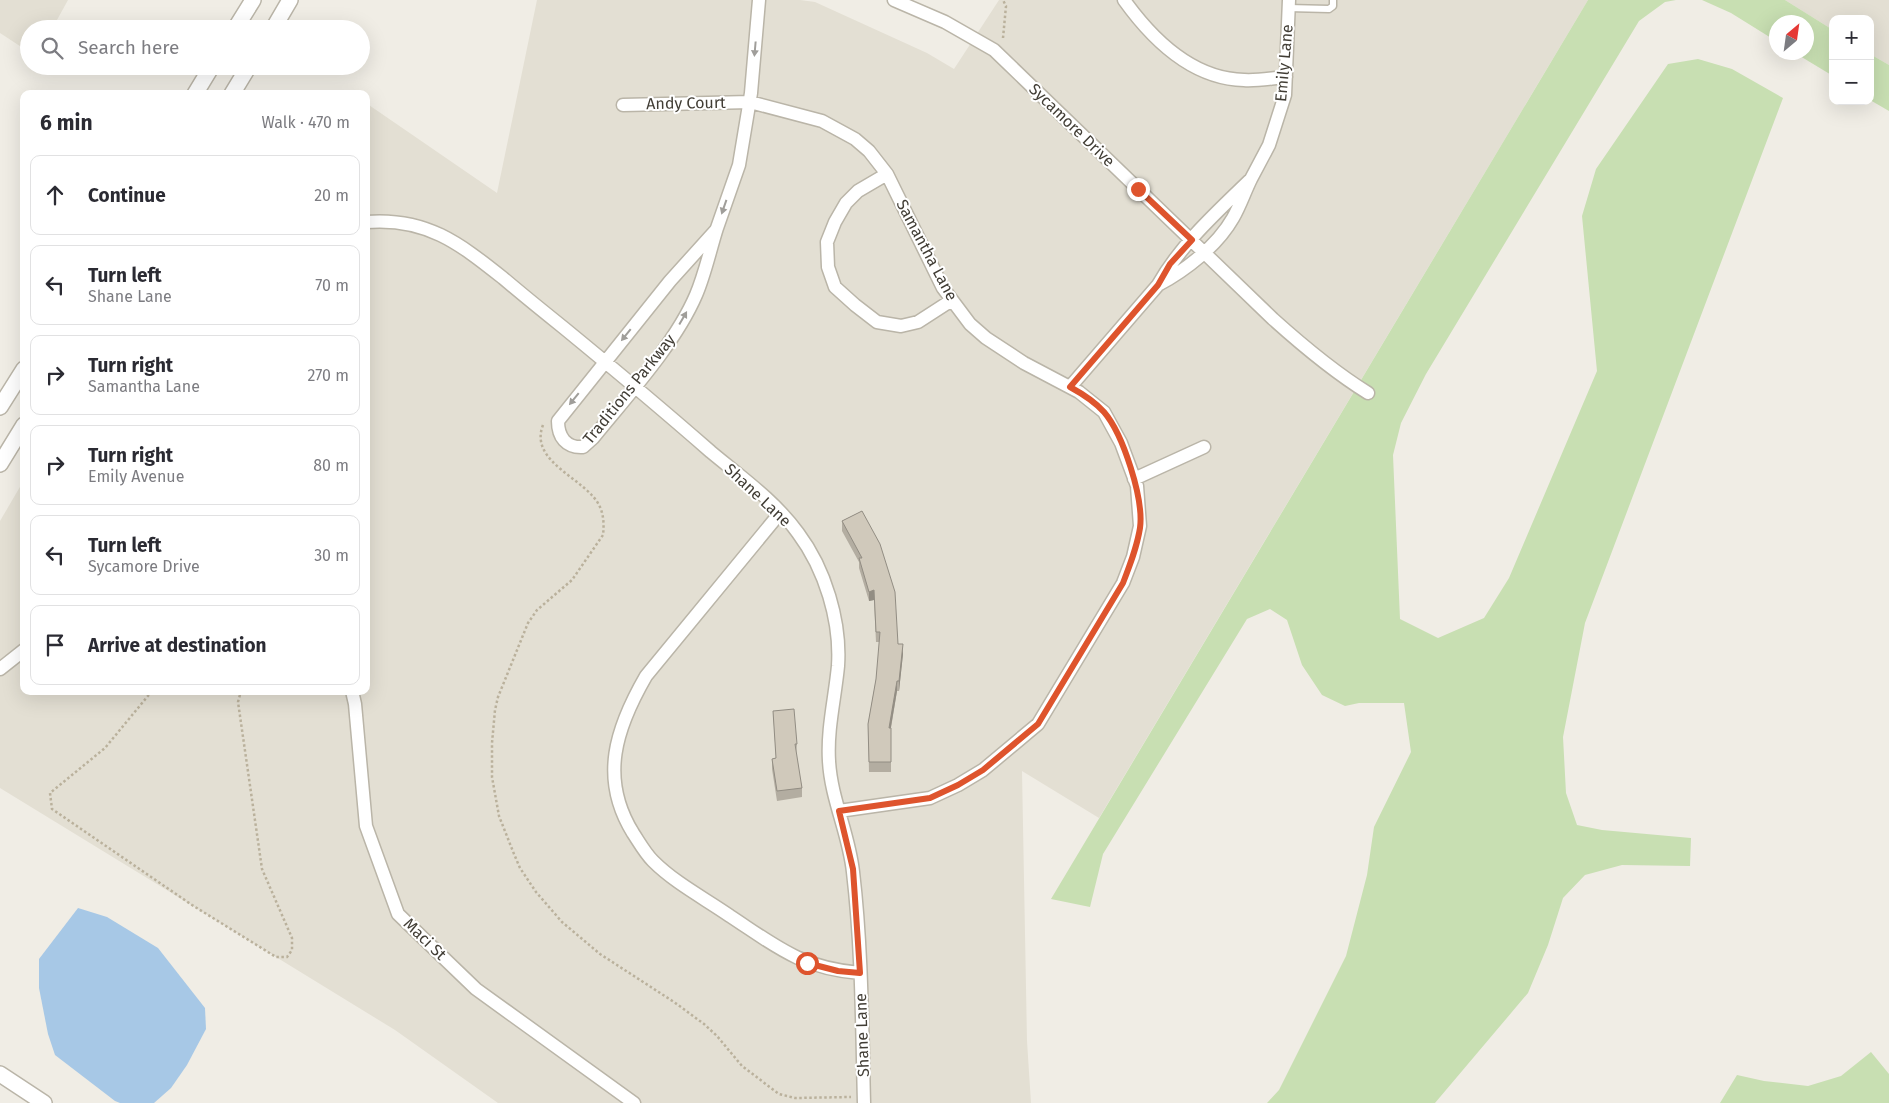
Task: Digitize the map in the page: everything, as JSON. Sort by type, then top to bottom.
[{"type":"street","points":[[241,20],[253,0]]},
{"type":"street","points":[[278,20],[290,0]]},
{"type":"street","name":"Traditions Parkway","points":[[716,228],[604,361],[558,421],[558,432],[564,440],[575,448],[583,448],[656,360],[682,321],[696,294],[716,228],[739,165],[750,102],[759,0]]},
{"type":"street","name":"Sycamore Drive","points":[[894,0],[945,22],[994,50],[1303,346],[1347,380],[1368,393]]},
{"type":"street","points":[[1124,0],[1151,33],[1180,58],[1211,74],[1243,80],[1286,77]]},
{"type":"street","name":"Emily Lane","points":[[1158,285],[1180,273],[1204,251],[1233,218],[1251,178],[1269,145],[1285,96],[1289,4]]},
{"type":"street","points":[[197,90],[207,75]]},
{"type":"street","points":[[234,90],[244,75]]},
{"type":"street","name":"Andy Court","points":[[623,105],[750,102]]},
{"type":"street","name":"Samantha Lane","points":[[750,102],[822,121],[855,139],[869,151],[887,174],[943,288],[970,324],[986,338],[1024,363],[1079,392],[1104,412],[1121,444],[1137,486],[1140,526],[1130,566],[1123,583],[1038,724],[983,770],[958,785],[930,798],[839,811]]},
{"type":"street","points":[[887,174],[858,191],[846,203],[835,222],[827,242],[828,267],[835,287],[854,305],[877,322],[901,326],[918,322],[952,300]]},
{"type":"street","name":"Emily Lane","points":[[1158,285],[1170,264],[1251,178]]},
{"type":"street","name":"Shane Lane","points":[[370,222],[413,224],[441,234],[466,249],[604,361],[745,480],[798,532],[818,569],[835,621],[839,645],[838,668],[829,736],[829,762],[831,779],[853,869],[860,973],[864,1103]]},
{"type":"street","points":[[1070,387],[1158,285]]},
{"type":"street","points":[[0,407],[20,375]]},
{"type":"street","points":[[0,464],[20,432]]},
{"type":"street","points":[[1134,478],[1204,446]]},
{"type":"street","points":[[780,513],[646,676],[622,727],[615,750],[615,793],[625,820],[638,841],[652,860],[678,882],[789,955],[824,968],[860,973]]},
{"type":"street","points":[[0,670],[20,653]]},
{"type":"street","name":"Maci St","points":[[353,695],[366,826],[398,914],[476,989],[634,1103]]},
{"type":"street","points":[[0,1074],[44,1103]]},
{"type":"lane","points":[[1289,4],[1329,9],[1333,6],[1333,0]]},
{"type":"path","points":[[1003,0],[1006,6],[1003,38]]},
{"type":"path","points":[[546,419],[542,428],[545,454],[584,489],[599,506],[604,528],[603,534],[572,580],[537,610],[528,623],[498,697],[492,743],[492,776],[499,816],[520,868],[536,892],[562,922],[600,954],[704,1024],[717,1036],[742,1066],[779,1094],[795,1098],[851,1097]]},
{"type":"path","points":[[149,695],[105,748],[50,793],[52,809],[192,905],[276,957],[287,958],[292,950],[292,938],[262,869],[238,702],[240,695]]},
{"type":"shaded area","points":[[0,0],[68,0],[57,20],[20,20],[20,46],[0,33]]},
{"type":"shaded area","points":[[537,0],[800,0],[815,2],[927,53],[954,69],[999,0],[1588,0],[1099,818],[1022,771],[1027,1041],[1031,1103],[498,1103],[395,1030],[0,788],[0,521],[20,487],[20,695],[370,695],[370,106],[497,193]]},
{"type":"shaded area","points":[[1785,0],[1889,0],[1889,65],[1874,56],[1874,15],[1829,15],[1829,28],[1814,18],[1814,15],[1809,15]]},
{"type":"green space","points":[[1588,0],[1676,0],[1665,2],[1639,21],[1426,374],[1401,423],[1393,455],[1400,619],[1438,638],[1484,618],[1509,578],[1597,371],[1582,216],[1596,169],[1668,64],[1698,59],[1732,69],[1783,98],[1585,623],[1563,737],[1566,793],[1577,825],[1602,830],[1691,838],[1690,866],[1622,865],[1585,875],[1563,898],[1548,945],[1528,993],[1435,1103],[1267,1103],[1279,1090],[1346,956],[1367,875],[1374,827],[1411,752],[1404,703],[1359,703],[1345,706],[1322,695],[1302,665],[1287,620],[1270,609],[1247,619],[1103,854],[1090,907],[1051,899]]},
{"type":"green space","points":[[1702,0],[1785,0],[1809,15],[1769,15],[1769,37],[1731,13]]},
{"type":"green space","points":[[1814,18],[1829,28],[1829,74],[1807,60],[1814,60]]},
{"type":"green space","points":[[1874,56],[1889,65],[1889,111],[1874,102]]},
{"type":"green space","points":[[1871,1052],[1889,1074],[1889,1103],[1720,1103],[1737,1075],[1764,1081],[1808,1086],[1841,1076]]},
{"type":"water","points":[[78,908],[107,917],[158,948],[205,1008],[206,1029],[187,1065],[171,1088],[154,1103],[120,1103],[115,1101],[55,1055],[48,1034],[39,988],[39,959]]},
{"type":"building","points":[[862,511],[880,544],[895,592],[898,644],[903,644],[899,681],[897,681],[889,728],[891,728],[891,762],[869,762],[868,724],[876,679],[880,632],[876,632],[874,590],[869,592],[859,558],[862,558],[842,521]]},
{"type":"building","points":[[794,709],[797,744],[795,744],[802,788],[777,791],[772,759],[776,758],[773,711]]},
{"type":"route","points":[[807,963],[838,971],[860,973],[853,869],[839,811],[930,798],[958,785],[983,770],[1038,724],[1123,583],[1133,557],[1140,526],[1137,486],[1121,444],[1104,412],[1070,387],[1158,285],[1170,264],[1192,240],[1138,189]]}]
